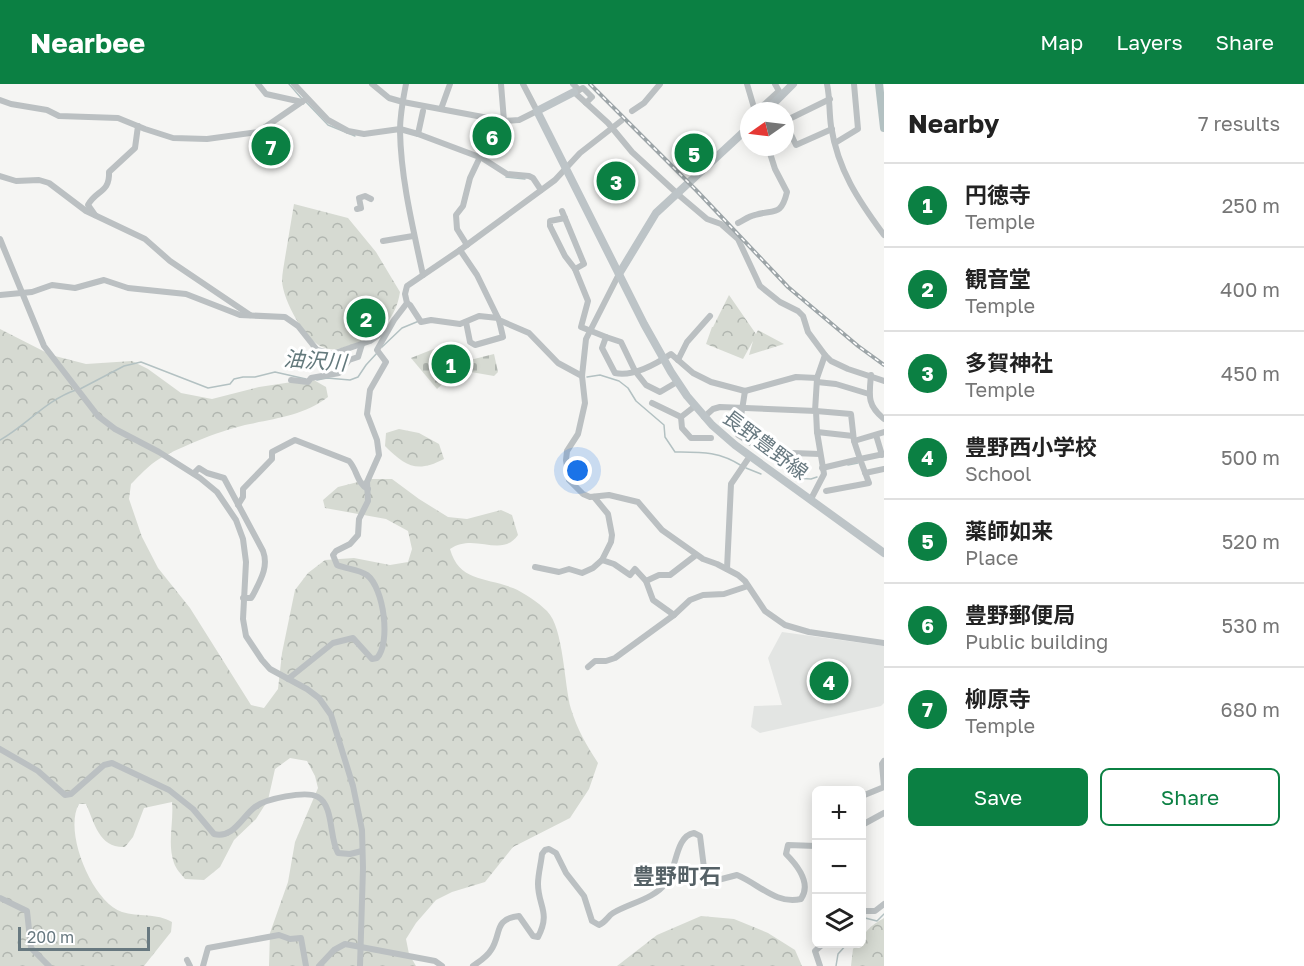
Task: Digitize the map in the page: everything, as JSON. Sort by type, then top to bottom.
[{"type":"main road","points":[[775,102],[794,84]]},
{"type":"main road","points":[[537,111],[575,89]]},
{"type":"main road","name":"長野豊野線","points":[[537,111],[663,359],[695,406],[748,459],[811,499],[884,553]]},
{"type":"main road","points":[[619,274],[656,213],[740,136]]},
{"type":"street","points":[[258,84],[266,94],[304,100]]},
{"type":"street","points":[[294,84],[304,100],[328,120],[348,131],[364,134],[400,129],[418,134],[480,157],[507,174],[533,178],[541,190]]},
{"type":"street","points":[[372,84],[389,98],[504,122],[519,120],[537,111],[523,84]]},
{"type":"street","points":[[406,84],[400,129],[402,156],[413,236],[423,275]]},
{"type":"street","points":[[441,109],[450,84]]},
{"type":"street","points":[[501,84],[504,122]]},
{"type":"street","points":[[632,111],[644,103],[660,84]]},
{"type":"street","points":[[747,84],[753,102]]},
{"type":"street","points":[[766,102],[779,91],[775,84]]},
{"type":"street","points":[[827,84],[835,143],[849,185],[884,235]]},
{"type":"street","points":[[835,143],[858,129],[854,84]]},
{"type":"street","points":[[575,89],[633,152],[681,197],[707,219],[721,224],[738,239],[760,286],[803,316],[808,332],[831,361],[884,381]]},
{"type":"street","points":[[794,117],[830,99]]},
{"type":"street","points":[[0,100],[47,110],[59,116],[118,118],[173,138],[207,139],[258,132],[304,100]]},
{"type":"street","points":[[418,134],[423,111]]},
{"type":"street","points":[[467,245],[457,229],[456,214],[463,206],[470,178],[480,157],[489,119]]},
{"type":"street","points":[[582,376],[558,363],[529,333],[498,318],[485,315],[460,324],[431,320],[420,321],[407,303],[405,294],[407,286],[541,190],[566,170],[580,153],[621,121]]},
{"type":"street","points":[[95,215],[88,205],[92,198],[109,184],[109,172],[135,148],[138,126]]},
{"type":"street","points":[[794,141],[796,145],[832,129]]},
{"type":"street","points":[[738,223],[759,213],[769,214],[778,210],[783,204],[787,192],[771,156]]},
{"type":"street","points":[[0,176],[16,181],[39,180],[49,183],[86,212],[145,238],[170,261],[251,315]]},
{"type":"street","points":[[357,209],[361,207],[360,198],[365,195],[371,199]]},
{"type":"street","points":[[575,269],[584,264],[563,214],[550,221],[550,226],[565,256],[575,269],[588,301],[581,327],[621,342],[635,370],[646,385],[660,392],[677,382]]},
{"type":"street","points":[[383,241],[413,236]]},
{"type":"street","points":[[0,239],[44,346],[98,416],[115,429],[194,473],[217,492],[236,520],[243,538],[246,562],[243,619],[251,646],[270,669],[319,698],[331,715],[353,786],[362,830],[360,966]]},
{"type":"street","points":[[460,250],[477,275],[498,318],[503,337],[475,345],[470,342],[466,322]]},
{"type":"street","points":[[619,274],[589,331],[582,376],[584,410],[578,434],[567,451],[569,480],[583,494],[594,497],[609,495],[638,502],[662,530],[696,555],[738,575],[769,615],[792,629],[884,643]]},
{"type":"street","points":[[0,295],[21,293],[52,285],[75,288],[104,280],[128,288],[186,294],[240,315],[285,317],[298,326],[313,346],[322,353],[332,354],[362,344],[388,329]]},
{"type":"street","points":[[288,679],[333,643],[353,638],[367,656],[373,659],[377,658],[383,650],[385,631],[376,587],[367,574],[338,566],[333,558],[334,553],[348,546],[358,535],[359,519],[368,501],[367,482],[379,455],[377,440],[367,414],[370,390],[386,362],[379,351],[388,329],[407,303]]},
{"type":"street","points":[[678,360],[687,342],[710,315]]},
{"type":"street","points":[[606,337],[602,348],[615,374],[624,375],[671,354],[693,373],[745,391],[796,377],[836,384],[868,394]]},
{"type":"street","points":[[291,380],[310,380],[339,373],[349,360],[358,357],[362,344]]},
{"type":"street","points":[[811,499],[824,474],[816,411],[817,380],[825,355]]},
{"type":"street","points":[[871,375],[868,394],[875,411],[884,419]]},
{"type":"street","points":[[745,391],[738,435],[765,452],[820,454]]},
{"type":"street","points":[[652,403],[681,417]]},
{"type":"street","points":[[681,417],[695,406]]},
{"type":"street","points":[[704,417],[713,409],[720,407],[851,414],[853,439],[869,483],[826,491]]},
{"type":"street","points":[[681,417],[682,428],[691,438],[711,438]]},
{"type":"street","points":[[817,432],[853,439],[884,432]]},
{"type":"street","points":[[822,468],[883,455],[876,435]]},
{"type":"street","points":[[238,505],[243,497],[243,489],[272,459],[272,452],[295,440],[349,461],[360,483],[368,489]]},
{"type":"street","points":[[726,568],[731,484],[748,459]]},
{"type":"street","points":[[194,473],[200,468],[207,473],[224,478],[266,558],[264,570],[253,595],[251,598],[243,598]]},
{"type":"street","points":[[865,473],[884,469]]},
{"type":"street","points":[[535,567],[559,572],[568,569],[582,573],[593,568],[602,560],[612,535],[608,514],[594,497]]},
{"type":"street","points":[[646,581],[659,575],[670,575],[696,555]]},
{"type":"street","points":[[602,560],[614,564],[630,575],[635,569],[646,581],[653,600],[674,615]]},
{"type":"street","points":[[588,668],[594,661],[615,658],[674,615],[690,600],[703,594],[724,594],[748,586]]},
{"type":"street","points":[[0,749],[38,771],[65,795],[71,794],[104,765],[112,763],[169,790],[192,809],[214,834],[219,835],[230,832],[257,805],[295,795],[314,795],[321,798],[325,805],[338,853],[350,854],[362,851]]},
{"type":"street","points":[[866,794],[884,787],[882,764],[884,761]]},
{"type":"street","points":[[866,822],[884,813]]},
{"type":"street","points":[[473,966],[490,952],[501,924],[507,919],[519,916],[533,936],[538,937],[544,918],[544,907],[538,886],[542,854],[545,850],[549,849],[556,853],[566,873],[584,896],[592,921],[599,925],[615,912],[642,900],[661,888],[669,878],[682,840],[687,834],[694,832],[700,836],[705,876],[714,881],[737,875],[780,899],[790,901],[801,899],[805,887],[797,865],[786,854],[788,845],[812,846]]},
{"type":"street","points":[[0,906],[3,899],[27,910],[31,948],[49,966]]},
{"type":"street","points":[[866,911],[875,910],[884,904]]},
{"type":"street","points":[[203,966],[208,948],[279,936],[290,939],[301,938],[306,966]]},
{"type":"street","points":[[319,966],[339,946],[360,946],[435,961],[441,966]]},
{"type":"street","points":[[818,948],[814,951],[820,966]]},
{"type":"shaded area","points":[[782,632],[884,646],[884,703],[881,706],[760,733],[751,727],[754,706],[782,705],[768,658]]},
{"type":"green space","points":[[294,204],[348,218],[376,252],[400,292],[390,319],[377,332],[360,342],[335,349],[328,349],[317,344],[296,319],[286,299],[282,281]]},
{"type":"green space","points":[[729,295],[756,334],[758,330],[784,344],[749,355],[753,341],[743,359],[706,344]]},
{"type":"green space","points":[[0,329],[51,355],[86,364],[132,361],[148,369],[181,393],[212,399],[259,387],[312,379],[326,387],[328,397],[310,408],[240,426],[191,444],[155,461],[131,484],[129,499],[142,537],[158,568],[190,608],[251,705],[264,708],[278,689],[282,653],[295,590],[308,573],[325,560],[354,558],[390,565],[408,562],[412,549],[408,531],[386,519],[325,508],[323,500],[338,487],[370,479],[392,479],[448,517],[467,519],[501,510],[512,515],[518,535],[511,542],[504,545],[469,543],[450,549],[454,560],[467,573],[521,592],[544,608],[553,619],[560,643],[571,709],[598,763],[589,789],[570,818],[513,847],[485,882],[452,892],[436,900],[416,923],[406,939],[409,954],[416,966],[269,966],[270,933],[288,882],[295,842],[318,788],[307,761],[290,758],[275,769],[268,800],[256,819],[234,840],[220,867],[204,880],[185,879],[175,865],[171,848],[172,802],[144,808],[133,837],[125,847],[109,844],[95,827],[86,804],[79,804],[75,816],[78,847],[83,864],[100,895],[111,906],[122,912],[160,917],[172,922],[171,932],[144,966],[0,966]]},
{"type":"green space","points":[[436,348],[449,378],[437,389],[411,358]]},
{"type":"green space","points":[[494,354],[498,372],[494,376],[471,372],[466,361]]},
{"type":"green space","points":[[399,429],[419,433],[439,444],[444,459],[419,467],[399,459],[385,446],[386,433]]},
{"type":"green space","points":[[701,916],[734,919],[768,933],[795,950],[802,966],[617,966],[657,935]]},
{"type":"green space","points":[[884,918],[884,966],[851,966],[853,949],[866,948],[866,932]]},
{"type":"waterway","points":[[289,84],[302,99]]},
{"type":"waterway","points":[[879,84],[884,128]]},
{"type":"waterway","points":[[306,102],[328,125],[355,136]]},
{"type":"waterway","points":[[506,177],[525,179]]},
{"type":"waterway","name":"油沢川","points":[[382,347],[402,328],[419,321]]},
{"type":"waterway","name":"油沢川","points":[[317,380],[327,378],[350,380],[358,377],[377,353]]},
{"type":"waterway","name":"油沢川","points":[[80,389],[124,366],[141,362],[208,388],[230,384],[234,379],[275,372],[306,379]]},
{"type":"waterway","name":"油沢川","points":[[587,377],[600,375],[619,381],[628,388],[636,401],[664,425],[665,437],[675,452],[702,452],[718,455],[742,466]]},
{"type":"waterway","name":"油沢川","points":[[0,440],[55,400],[76,390]]},
{"type":"waterway","name":"油沢川","points":[[848,465],[858,463]]},
{"type":"waterway","name":"油沢川","points":[[746,468],[761,474]]},
{"type":"waterway","name":"油沢川","points":[[795,478],[817,477]]},
{"type":"waterway","points":[[866,918],[877,921],[884,914]]},
{"type":"waterway","points":[[836,966],[838,954],[843,948]]},
{"type":"railway","points":[[590,84],[696,190],[788,287],[884,365]]},
{"type":"place","name":"豊野郵便局","points":[[492,136]]},
{"type":"place","name":"柳原寺","points":[[271,146]]},
{"type":"place","name":"薬師如来","points":[[694,153]]},
{"type":"place","name":"多賀神社","points":[[616,181]]},
{"type":"place","name":"観音堂","points":[[366,318]]},
{"type":"place","name":"円徳寺","points":[[451,364]]},
{"type":"place","name":"豊野西小学校","points":[[829,681]]},
{"type":"district","name":"豊野町石","points":[[677,875]]}]
